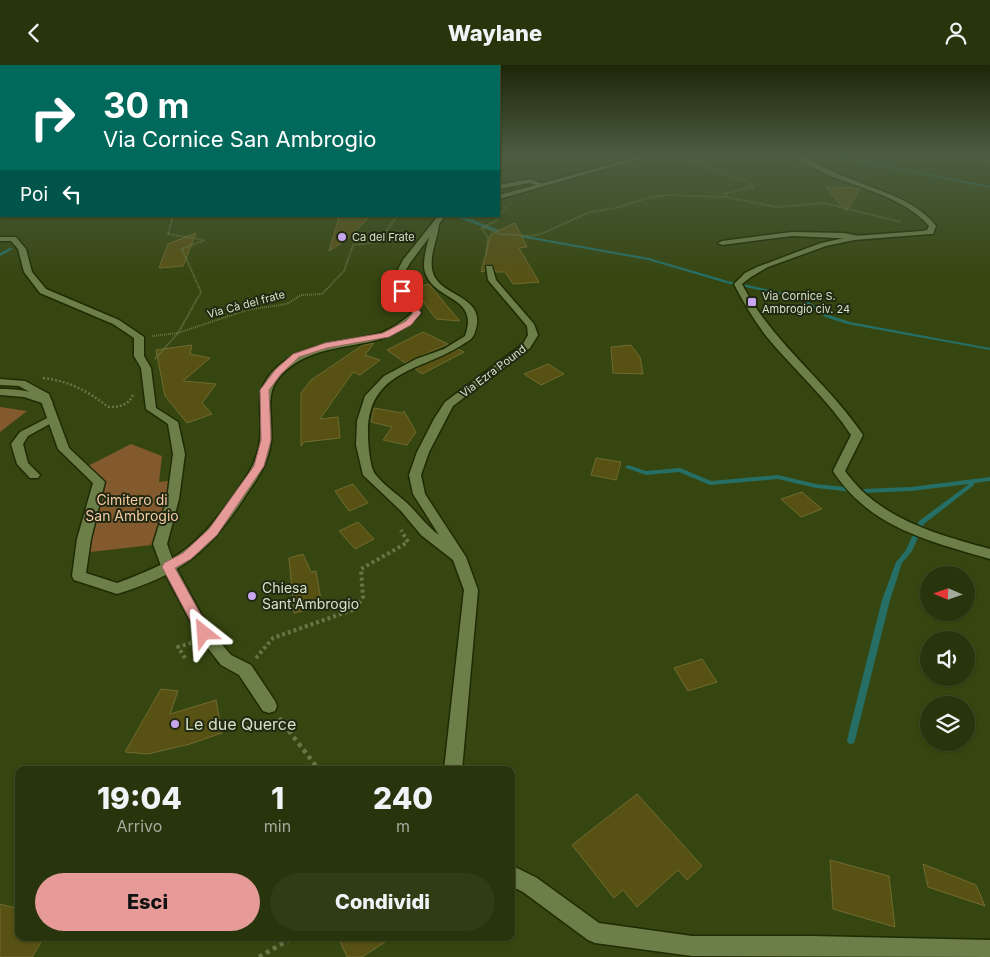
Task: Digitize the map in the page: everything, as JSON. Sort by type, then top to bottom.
[{"type":"street","points":[[890,198],[918,212],[928,220],[933,227],[930,231],[918,234],[860,237],[820,244],[747,274],[738,284],[747,302],[769,334],[836,404],[856,435],[839,471],[846,484],[876,511],[884,515],[916,530],[990,554]]},
{"type":"street","points":[[439,220],[436,235],[428,255],[429,271],[434,284],[453,294],[468,306],[473,319],[469,337],[447,351],[419,361],[388,378],[370,396],[362,421],[362,445],[369,475],[426,532],[459,557],[471,590],[453,766]]},
{"type":"street","points":[[2,385],[22,383],[45,396],[64,449],[99,482],[84,539],[80,576],[117,589],[151,576],[187,556],[213,532],[259,466],[266,440],[264,390],[278,372],[296,356],[325,346],[386,335],[408,323],[417,313],[398,279],[406,262],[439,220]]},
{"type":"street","points":[[722,243],[792,234],[860,237]]},
{"type":"street","points":[[0,239],[13,239],[22,249],[28,272],[43,291],[116,322],[139,337],[139,356],[146,368],[151,409],[173,422],[179,454],[173,499],[160,544],[168,567],[200,637],[226,660],[245,670],[269,706]]},
{"type":"street","name":"Via Ezra Pound","points":[[459,557],[419,494],[416,475],[423,452],[439,419],[449,404],[522,351],[533,335],[531,326],[492,279],[488,268]]},
{"type":"street","points":[[34,475],[23,463],[17,445],[24,434],[53,418]]},
{"type":"street","points":[[515,877],[530,885],[595,933],[692,946],[910,952],[990,951]]},
{"type":"path","points":[[500,216],[512,200],[512,198]]},
{"type":"path","points":[[482,227],[501,234],[530,236],[541,234],[590,212],[616,208],[649,198]]},
{"type":"path","points":[[729,198],[776,207],[824,203],[901,222]]},
{"type":"path","points":[[146,368],[178,333],[201,292],[182,249],[205,240],[192,236],[180,237],[168,233],[173,217]]},
{"type":"path","name":"Via Cà del frate","points":[[178,333],[247,310],[287,304],[300,295],[322,295],[344,271],[353,245],[379,241],[396,217]]},
{"type":"path","points":[[482,227],[496,221],[499,217]]},
{"type":"path","points":[[482,227],[488,237],[486,259],[488,268]]},
{"type":"path","points":[[139,345],[152,336],[178,333]]},
{"type":"path","points":[[2,385],[35,377],[56,379],[86,389],[108,407],[119,407],[127,404],[133,398],[133,392]]},
{"type":"path","points":[[245,670],[273,638],[355,609],[362,597],[361,569],[408,542],[401,530],[414,519]]},
{"type":"path","points":[[185,658],[178,647],[200,637]]},
{"type":"path","points":[[269,706],[316,766]]},
{"type":"path","points":[[259,957],[287,941]]},
{"type":"green space","points":[[0,407],[27,411],[0,432]]},
{"type":"green space","name":"Cimitero di San Ambrogio","points":[[131,444],[162,456],[159,482],[176,480],[160,544],[82,553],[99,482],[84,468]]},
{"type":"building","points":[[835,198],[855,198],[846,211]]},
{"type":"building","points":[[339,217],[369,217],[350,237],[329,251]]},
{"type":"building","points":[[515,223],[527,247],[519,248],[539,282],[513,284],[505,272],[496,272],[492,264],[485,265],[485,271],[481,272],[491,234]]},
{"type":"building","points":[[196,233],[183,266],[159,268],[168,244]]},
{"type":"building","points":[[429,284],[460,321],[436,319],[413,288]]},
{"type":"building","points":[[423,332],[448,344],[405,363],[387,350]]},
{"type":"building","points":[[374,343],[365,355],[380,360],[360,375],[353,372],[320,419],[338,417],[340,438],[304,442],[301,446],[301,393],[311,380],[363,345]]},
{"type":"building","points":[[192,345],[190,354],[210,358],[183,381],[216,384],[202,403],[212,414],[187,423],[165,396],[156,350]]},
{"type":"building","points":[[631,345],[640,357],[643,374],[613,373],[611,347]]},
{"type":"building","points":[[458,349],[464,352],[422,374],[415,369]]},
{"type":"building","points":[[548,364],[564,374],[541,385],[524,374]]},
{"type":"building","points":[[374,408],[402,413],[404,411],[416,432],[407,445],[383,440],[392,427],[371,422]]},
{"type":"building","points":[[596,458],[621,462],[616,480],[591,475]]},
{"type":"building","points":[[353,484],[368,503],[349,511],[335,491]]},
{"type":"building","points":[[802,492],[822,509],[801,517],[781,499]]},
{"type":"building","points":[[358,522],[374,539],[355,549],[339,531]]},
{"type":"building","points":[[303,554],[311,572],[316,571],[322,606],[294,613],[289,558]]},
{"type":"building","points":[[702,659],[717,682],[688,691],[674,668]]},
{"type":"building","points":[[161,689],[178,691],[170,714],[216,700],[222,733],[190,744],[148,754],[125,752]]},
{"type":"building","points":[[637,794],[702,866],[687,880],[678,870],[637,907],[623,890],[614,898],[572,845]]},
{"type":"building","points":[[830,860],[889,876],[895,927],[833,909]]},
{"type":"building","points":[[923,864],[976,885],[985,906],[928,887]]},
{"type":"building","points":[[0,904],[15,908],[15,941],[42,941],[32,957],[0,957]]},
{"type":"building","points":[[340,941],[387,941],[362,957],[347,957]]},
{"type":"waterway","points":[[460,217],[505,233]]},
{"type":"waterway","points":[[515,235],[649,259],[727,282],[784,294],[806,302],[827,316],[849,323],[990,349]]},
{"type":"waterway","points":[[0,255],[11,249]]},
{"type":"waterway","points":[[628,467],[646,473],[680,470],[710,483],[778,477],[816,486],[863,491],[911,489],[990,479]]},
{"type":"waterway","points":[[851,740],[886,600],[899,562],[909,551],[921,523],[972,484]]},
{"type":"place","name":"Ca del Frate","points":[[342,237]]},
{"type":"place","name":"Via Cornice S. Ambrogio civ. 24","points":[[752,302]]},
{"type":"place","name":"Chiesa Sant'Ambrogio","points":[[252,596]]},
{"type":"place","name":"Le due Querce","points":[[175,724]]},
{"type":"route","points":[[204,633],[168,567],[187,556],[213,532],[259,466],[266,440],[264,390],[278,372],[296,356],[325,346],[386,335],[408,323],[417,313],[402,291]]}]
